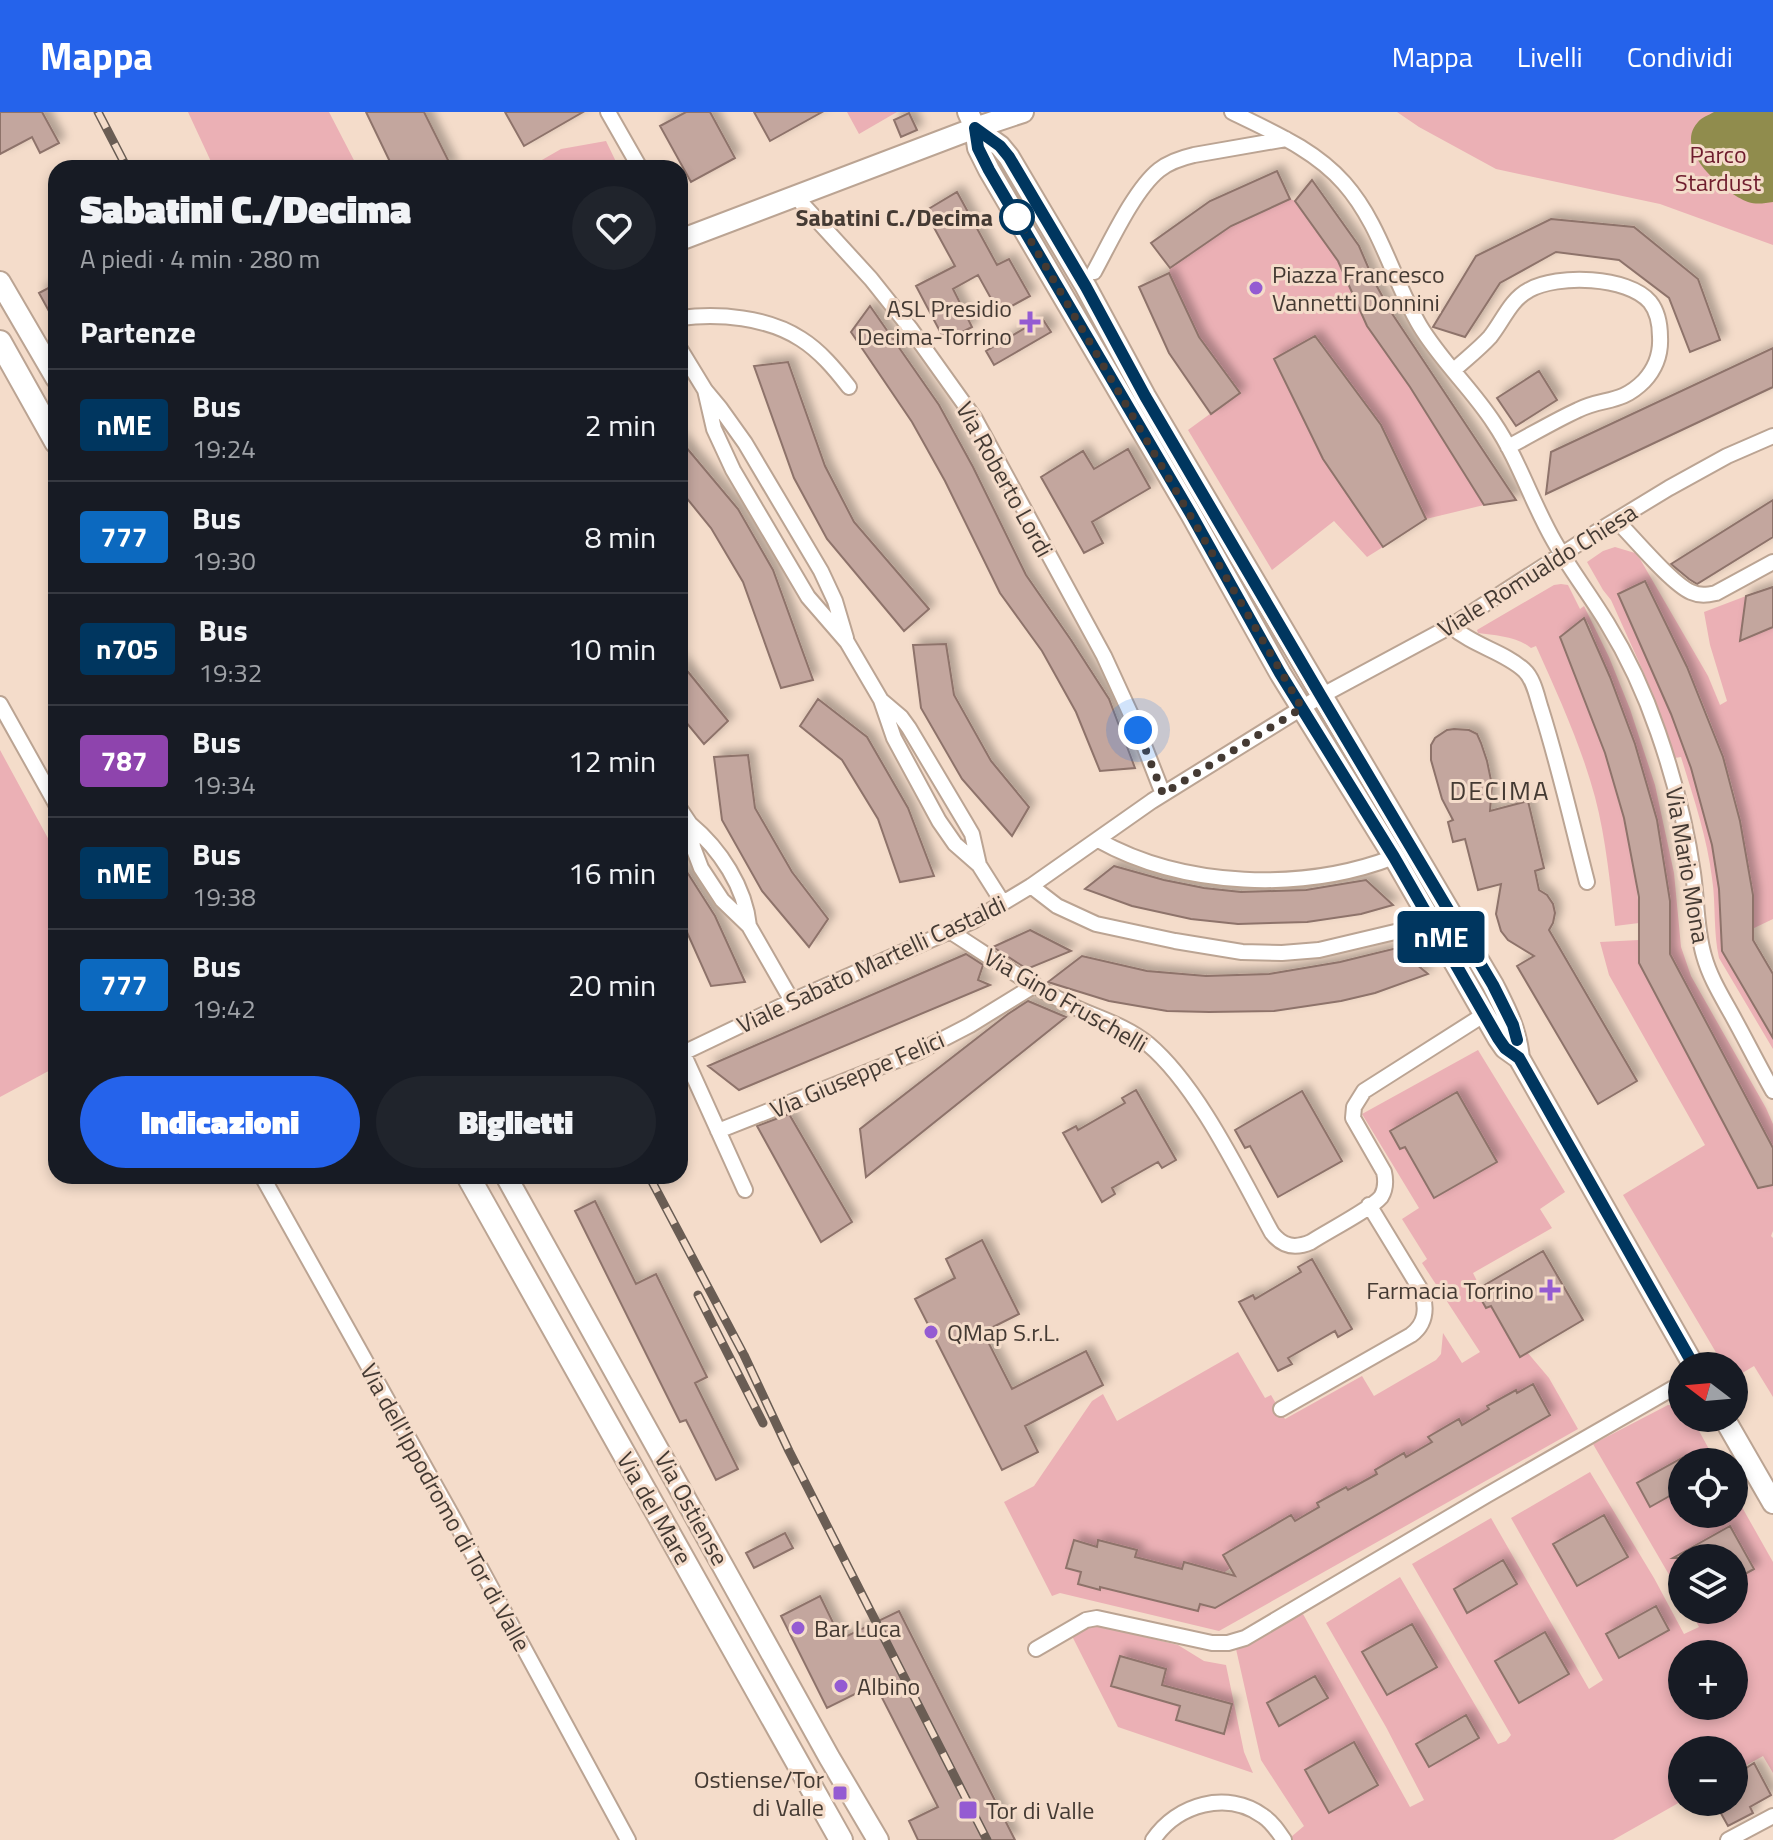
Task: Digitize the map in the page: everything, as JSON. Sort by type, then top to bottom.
[{"type":"main road","points":[[0,342],[48,428]]},
{"type":"main road","name":"Via del Mare","points":[[472,1184],[841,1840]]},
{"type":"street","points":[[608,112],[635,160]]},
{"type":"street","points":[[688,236],[796,197],[972,120],[1023,112]]},
{"type":"street","name":"Via Mario Mona","points":[[1232,112],[1307,151],[1343,182],[1361,205],[1384,246],[1414,315],[1494,423],[1562,554],[1624,652],[1652,714],[1680,802],[1693,872],[1698,930],[1705,958],[1716,986],[1773,1091]]},
{"type":"street","points":[[972,120],[1009,157],[1086,287],[1145,396],[1493,985],[1513,1025],[1519,1058],[1686,1352]]},
{"type":"street","points":[[972,120],[978,148],[989,170],[1302,708],[1394,857],[1498,1038],[1505,1048],[1519,1058]]},
{"type":"street","points":[[1094,272],[1139,193],[1157,171],[1179,159],[1286,139]]},
{"type":"street","name":"Via Roberto Lordi","points":[[796,197],[871,279],[975,419],[1104,656],[1163,794]]},
{"type":"street","points":[[1454,370],[1490,337],[1517,300],[1535,287],[1577,280],[1607,282],[1634,290],[1651,303],[1660,327],[1660,353],[1645,380],[1623,397],[1580,409],[1508,447]]},
{"type":"street","points":[[0,282],[48,364]]},
{"type":"street","points":[[688,317],[739,319],[787,332],[818,352],[849,387]]},
{"type":"street","points":[[688,362],[745,443],[821,571],[835,601],[847,642]]},
{"type":"street","points":[[705,390],[714,429],[733,470],[803,590],[847,642],[881,700],[894,738],[939,821],[955,844],[979,865],[1003,903]]},
{"type":"street","name":"Viale Romualdo Chiesa","points":[[1302,708],[1451,626],[1701,469],[1773,436]]},
{"type":"street","points":[[1616,520],[1679,585],[1700,595],[1716,593],[1773,562]]},
{"type":"street","points":[[1451,626],[1470,641],[1518,665],[1529,676],[1550,740],[1587,882]]},
{"type":"street","points":[[881,700],[909,728],[965,822],[972,834],[979,865]]},
{"type":"street","points":[[0,704],[48,790]]},
{"type":"street","name":"Viale Sabato Martelli Castaldi","points":[[688,1051],[973,921],[1031,886],[1163,794],[1302,708]]},
{"type":"street","points":[[688,821],[712,846],[737,885],[745,903],[749,926]]},
{"type":"street","points":[[690,824],[693,847],[701,868],[722,900],[749,926],[792,1001]]},
{"type":"street","points":[[1098,840],[1170,868],[1239,878],[1321,875],[1394,857]]},
{"type":"street","points":[[1031,886],[1057,906],[1096,924],[1242,952],[1319,950],[1433,923]]},
{"type":"street","name":"Via Gino Fruschelli","points":[[951,932],[1067,1004],[1130,1031],[1158,1054],[1195,1100],[1272,1233],[1285,1244],[1307,1244],[1369,1205]]},
{"type":"street","name":"Via Giuseppe Felici","points":[[718,1131],[918,1052],[970,1025],[1035,985]]},
{"type":"street","points":[[1281,1409],[1416,1332],[1423,1319],[1425,1305],[1422,1292],[1369,1205],[1378,1200],[1383,1192],[1386,1177],[1353,1118],[1354,1107],[1364,1091],[1485,1014]]},
{"type":"street","name":"Viale Sabato Martelli Castaldi","points":[[688,1064],[745,1190]]},
{"type":"street","name":"Via dell'Ippodromo di Tor di Valle","points":[[266,1184],[628,1840]]},
{"type":"street","name":"Via Ostiense","points":[[511,1184],[878,1840]]},
{"type":"street","points":[[1036,1649],[1086,1620],[1097,1618],[1212,1643],[1245,1638],[1668,1391]]},
{"type":"street","points":[[1732,1432],[1773,1503]]},
{"type":"street","points":[[1153,1840],[1165,1825],[1182,1812],[1207,1804],[1224,1803],[1259,1813],[1270,1821],[1284,1840]]},
{"type":"street","points":[[1728,1840],[1773,1816]]},
{"type":"green space","points":[[188,112],[329,112],[354,160],[210,160]]},
{"type":"green space","points":[[847,112],[897,112],[859,134]]},
{"type":"green space","name":"Parco Stardust","points":[[1397,112],[1773,112],[1773,245],[1660,204],[1496,169]]},
{"type":"green space","points":[[606,141],[615,160],[542,160],[561,149]]},
{"type":"green space","name":"Piazza Francesco Vannetti Donnini","points":[[1290,199],[1295,201],[1338,261],[1367,326],[1410,387],[1484,505],[1426,519],[1381,425],[1315,336],[1300,345],[1323,459],[1383,547],[1367,557],[1334,521],[1272,570],[1188,430],[1240,392],[1199,337],[1169,273],[1170,268],[1231,226]]},
{"type":"green space","points":[[1615,547],[1635,553],[1640,559],[1708,676],[1720,705],[1727,701],[1710,645],[1704,612],[1746,596],[1740,640],[1773,627],[1773,919],[1752,929],[1740,820],[1713,728],[1646,581],[1618,594],[1671,714],[1691,768],[1712,845],[1719,889],[1722,951],[1773,1038],[1773,1049],[1719,958],[1710,863],[1681,757],[1675,758],[1643,671],[1611,600],[1587,562]]},
{"type":"green space","points":[[1554,585],[1568,585],[1580,609],[1584,606],[1630,709],[1655,785],[1674,873],[1681,947],[1691,976],[1766,1108],[1773,1124],[1773,1148],[1670,954],[1670,901],[1657,820],[1635,744],[1589,625],[1584,618],[1560,638],[1600,741],[1623,814],[1632,851],[1639,923],[1615,926],[1605,845],[1595,797],[1576,739],[1536,646],[1531,648],[1513,639],[1478,633],[1477,630],[1482,627]]},
{"type":"green space","points":[[0,750],[48,838],[48,1071],[0,1097]]},
{"type":"green space","points":[[1639,940],[1639,963],[1758,1188],[1773,1185],[1773,1397],[1754,1366],[1748,1370],[1748,1352],[1716,1352],[1623,1195],[1705,1145],[1609,975],[1600,942]]},
{"type":"green space","points":[[1478,1050],[1565,1192],[1540,1209],[1552,1228],[1473,1273],[1480,1287],[1476,1290],[1486,1308],[1491,1306],[1519,1356],[1527,1352],[1549,1378],[1578,1429],[1219,1631],[1060,1593],[1052,1596],[1004,1502],[1034,1486],[1092,1401],[1103,1394],[1117,1421],[1238,1352],[1265,1398],[1271,1395],[1285,1419],[1362,1376],[1374,1396],[1436,1360],[1441,1354],[1443,1333],[1462,1363],[1480,1352],[1422,1263],[1427,1259],[1402,1219],[1419,1208],[1362,1114]],"holes":[[[1515,1390],[1550,1416],[1215,1608],[1143,1588],[1140,1597],[1101,1585],[1099,1590],[1078,1584],[1081,1572],[1066,1568],[1073,1541],[1097,1547],[1098,1541],[1135,1557],[1182,1569],[1185,1562],[1214,1570],[1215,1578],[1319,1507],[1318,1503],[1377,1474],[1376,1469],[1403,1453],[1406,1457],[1431,1442],[1429,1436],[1458,1420],[1462,1425]]]},
{"type":"green space","points":[[1668,1405],[1668,1432],[1700,1432],[1708,1448],[1668,1448],[1668,1528],[1748,1528],[1748,1518],[1773,1562],[1773,1773],[1763,1756],[1748,1764],[1748,1736],[1668,1736],[1668,1809],[1613,1840],[1293,1840],[1291,1837],[1304,1826],[1261,1760],[1236,1649],[1303,1614],[1410,1807],[1424,1800],[1326,1623],[1400,1577],[1498,1744],[1511,1735],[1412,1564],[1491,1518],[1589,1689],[1603,1680],[1511,1518],[1590,1472],[1668,1604],[1668,1624],[1679,1624],[1684,1634],[1699,1627],[1697,1624],[1748,1624],[1748,1544],[1668,1544],[1668,1573],[1593,1444]]},
{"type":"green space","points":[[1100,1626],[1178,1645],[1204,1661],[1226,1665],[1244,1752],[1253,1773],[1118,1727],[1072,1636],[1087,1627]]},
{"type":"shaded area","points":[[1714,112],[1773,112],[1773,202],[1748,202],[1738,197],[1715,180],[1696,157],[1692,133],[1700,120]]},
{"type":"building","points":[[0,112],[42,112],[59,143],[40,153],[32,137],[0,154]]},
{"type":"building","points":[[366,112],[424,112],[448,160],[389,160]]},
{"type":"building","points":[[505,112],[583,112],[524,146]]},
{"type":"building","points":[[686,112],[710,112],[735,158],[691,182],[688,160],[679,160],[660,126]]},
{"type":"building","points":[[754,112],[822,112],[770,141]]},
{"type":"building","points":[[909,113],[917,130],[901,137],[894,120]]},
{"type":"building","points":[[1277,171],[1290,199],[1231,226],[1170,268],[1151,243],[1210,201]]},
{"type":"building","points":[[1312,180],[1359,246],[1391,312],[1516,500],[1484,505],[1410,387],[1367,326],[1338,261],[1295,201]]},
{"type":"building","points":[[957,192],[997,265],[1009,259],[1030,296],[999,313],[978,275],[953,289],[972,327],[945,341],[916,286],[955,266],[925,211]]},
{"type":"building","points":[[1551,219],[1634,227],[1698,279],[1720,340],[1690,352],[1669,298],[1619,260],[1556,252],[1500,283],[1465,337],[1433,327],[1476,256]]},
{"type":"building","points":[[1169,273],[1199,337],[1240,393],[1211,414],[1169,353],[1139,287]]},
{"type":"building","points":[[48,288],[48,309],[39,293]]},
{"type":"building","points":[[870,306],[939,405],[1026,575],[1109,699],[1135,768],[1100,771],[1076,712],[1042,651],[1000,593],[912,422],[851,332]]},
{"type":"building","points":[[1042,318],[1051,332],[994,365],[986,351]]},
{"type":"building","points":[[1315,336],[1381,425],[1426,519],[1383,547],[1323,459],[1274,359]]},
{"type":"building","points":[[1773,348],[1773,387],[1546,494],[1551,452]]},
{"type":"building","points":[[788,362],[825,466],[854,522],[929,609],[904,631],[827,539],[794,478],[754,366]]},
{"type":"building","points":[[1539,371],[1557,400],[1516,426],[1497,398]]},
{"type":"building","points":[[1128,449],[1150,488],[1092,522],[1103,543],[1084,553],[1041,477],[1083,451],[1094,469]]},
{"type":"building","points":[[688,450],[738,509],[773,570],[813,680],[781,688],[743,582],[711,528],[688,500]]},
{"type":"building","points":[[1773,500],[1773,537],[1697,584],[1671,564]]},
{"type":"building","points":[[1645,581],[1687,667],[1723,757],[1740,821],[1753,895],[1753,940],[1773,974],[1773,1038],[1722,951],[1719,889],[1712,845],[1691,768],[1671,714],[1618,594]]},
{"type":"building","points":[[1773,587],[1773,627],[1740,641],[1746,596]]},
{"type":"building","points":[[1584,618],[1635,744],[1657,820],[1670,901],[1670,954],[1773,1148],[1773,1185],[1758,1188],[1639,963],[1639,897],[1624,818],[1605,753],[1560,637]]},
{"type":"building","points":[[946,644],[954,695],[991,761],[1029,807],[1012,836],[962,779],[921,708],[913,645]]},
{"type":"building","points":[[688,672],[728,721],[704,744],[688,725]]},
{"type":"building","points":[[818,699],[867,737],[908,808],[934,876],[900,882],[878,819],[842,760],[800,726]]},
{"type":"building","points":[[1454,729],[1477,734],[1481,743],[1492,785],[1490,811],[1528,801],[1544,868],[1535,871],[1539,890],[1547,895],[1555,913],[1549,930],[1637,1081],[1598,1104],[1517,966],[1534,956],[1508,940],[1501,931],[1496,914],[1501,884],[1478,890],[1465,839],[1453,842],[1448,822],[1453,820],[1442,799],[1431,760],[1431,745],[1435,738]]},
{"type":"building","points":[[748,755],[755,808],[792,872],[828,919],[809,947],[762,891],[722,820],[714,757]]},
{"type":"building","points":[[1114,866],[1164,880],[1241,892],[1306,890],[1366,880],[1393,905],[1361,914],[1307,922],[1238,924],[1191,919],[1132,906],[1085,889]]},
{"type":"building","points":[[688,874],[715,916],[745,982],[711,986],[688,934]]},
{"type":"building","points":[[1030,930],[1071,951],[1027,969],[993,947]]},
{"type":"building","points":[[1397,948],[1428,974],[1375,993],[1274,1011],[1167,1011],[1109,1001],[1048,982],[1082,956],[1147,971],[1206,976],[1269,974]]},
{"type":"building","points":[[966,954],[983,965],[978,980],[990,985],[739,1090],[708,1066]]},
{"type":"building","points":[[1028,1001],[1066,1017],[866,1177],[860,1129]]},
{"type":"building","points":[[1136,1090],[1176,1160],[1162,1168],[1158,1162],[1112,1188],[1115,1194],[1102,1202],[1063,1133],[1076,1126],[1078,1130],[1125,1103],[1122,1098]]},
{"type":"building","points":[[1302,1091],[1342,1161],[1278,1197],[1250,1146],[1245,1148],[1235,1130]]},
{"type":"building","points":[[1457,1092],[1497,1162],[1434,1198],[1405,1147],[1400,1149],[1390,1131]]},
{"type":"building","points":[[789,1114],[852,1222],[821,1242],[757,1126]]},
{"type":"building","points":[[595,1201],[636,1284],[656,1274],[707,1377],[695,1383],[738,1469],[716,1480],[686,1420],[680,1422],[575,1211]]},
{"type":"building","points":[[982,1240],[1019,1314],[983,1332],[1012,1389],[1086,1351],[1103,1385],[1025,1426],[1038,1452],[1002,1470],[915,1299],[955,1278],[946,1259]]},
{"type":"building","points":[[1543,1251],[1583,1320],[1520,1357],[1491,1306],[1486,1308],[1476,1290]]},
{"type":"building","points":[[1312,1259],[1352,1329],[1338,1337],[1335,1331],[1288,1358],[1292,1364],[1278,1371],[1239,1302],[1253,1295],[1255,1299],[1301,1272],[1298,1267]]},
{"type":"building","points":[[1533,1384],[1550,1415],[1215,1608],[1200,1604],[1198,1611],[1100,1587],[1100,1590],[1078,1584],[1081,1572],[1066,1568],[1074,1540],[1097,1547],[1098,1540],[1137,1550],[1135,1557],[1182,1569],[1184,1562],[1235,1576],[1223,1555],[1291,1515],[1295,1521],[1319,1507],[1317,1503],[1377,1474],[1375,1470],[1404,1453],[1406,1457],[1432,1442],[1428,1437],[1459,1419],[1462,1425],[1489,1409],[1487,1406]]},
{"type":"building","points":[[1668,1466],[1668,1497],[1650,1507],[1637,1483]]},
{"type":"building","points":[[1604,1515],[1628,1557],[1577,1586],[1553,1544]]},
{"type":"building","points":[[1731,1528],[1740,1544],[1698,1544]]},
{"type":"building","points":[[785,1533],[793,1548],[754,1568],[746,1553]]},
{"type":"building","points":[[1748,1558],[1754,1569],[1748,1572]]},
{"type":"building","points":[[1503,1560],[1517,1584],[1467,1613],[1454,1589]]},
{"type":"building","points":[[820,1596],[841,1639],[899,1611],[1015,1840],[918,1840],[909,1821],[938,1807],[875,1684],[827,1708],[781,1616]]},
{"type":"building","points":[[1656,1606],[1669,1630],[1619,1658],[1606,1634]]},
{"type":"building","points":[[1412,1624],[1437,1667],[1387,1695],[1362,1652]]},
{"type":"building","points":[[1545,1632],[1569,1674],[1519,1703],[1495,1661]]},
{"type":"building","points":[[1120,1656],[1166,1669],[1162,1685],[1232,1704],[1224,1734],[1176,1720],[1180,1706],[1111,1686]]},
{"type":"building","points":[[1315,1676],[1328,1698],[1279,1726],[1267,1703]]},
{"type":"building","points":[[1466,1715],[1479,1738],[1429,1767],[1416,1744]]},
{"type":"building","points":[[1354,1742],[1378,1785],[1329,1813],[1305,1770]]},
{"type":"building","points":[[1754,1763],[1771,1795],[1750,1807],[1753,1813],[1748,1816],[1748,1767]]},
{"type":"building","points":[[1722,1816],[1747,1816],[1728,1826]]},
{"type":"railway","points":[[98,112],[123,160]]},
{"type":"railway","points":[[653,1184],[744,1355],[789,1451],[987,1840]]},
{"type":"railway","points":[[698,1295],[763,1423]]},
{"type":"bus line","name":"nME","points":[[1517,1040],[1493,985],[1145,396],[1086,287],[1009,157],[1000,146],[975,128],[978,148],[989,170],[1191,514],[1280,673],[1394,857],[1498,1038],[1505,1048],[1519,1058],[1686,1352]]},
{"type":"place","name":"Sabatini C./Decima","points":[[1017,217]]},
{"type":"place","name":"Piazza Francesco Vannetti Donnini","points":[[1256,288]]},
{"type":"place","name":"ASL Presidio Decima-Torrino","points":[[1030,322]]},
{"type":"place","name":"Farmacia Torrino","points":[[1550,1290]]},
{"type":"place","name":"QMap S.r.L.","points":[[931,1332]]},
{"type":"place","name":"Bar Luca","points":[[798,1628]]},
{"type":"place","name":"Albino","points":[[841,1686]]},
{"type":"place","name":"Ostiense/Tor di Valle","points":[[840,1793]]},
{"type":"place","name":"Tor di Valle","points":[[968,1810]]},
{"type":"district","name":"DECIMA","points":[[1500,790]]},
{"type":"route","points":[[1017,217],[1302,708],[1163,794],[1138,730]]}]
